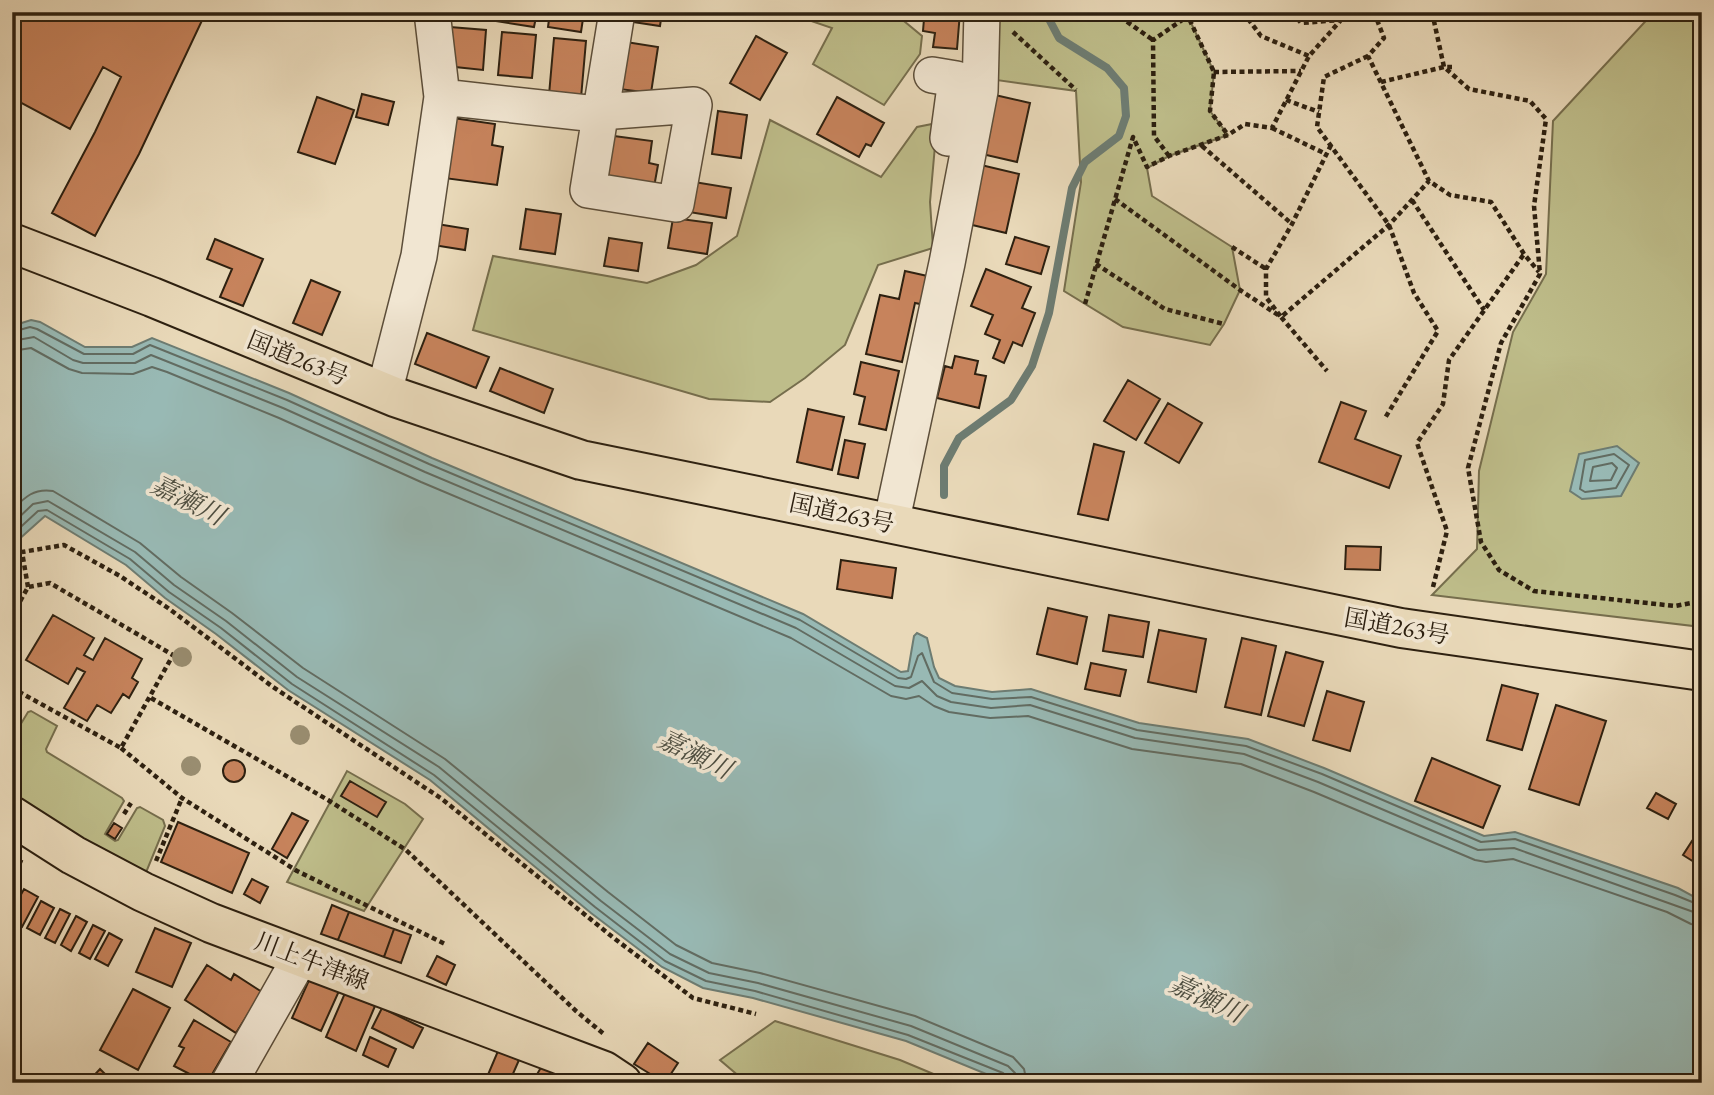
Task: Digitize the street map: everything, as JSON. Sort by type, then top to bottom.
[{"type":"main road","name":"国道263号","points":[[16,252],[152,297],[384,393],[581,460],[1401,628],[1702,671]]},
{"type":"main road","name":"川上牛津線","points":[[12,816],[73,855],[211,923],[604,1070],[622,1083]]},
{"type":"street","points":[[384,393],[419,256],[442,97],[432,12]]},
{"type":"street","points":[[442,97],[587,113],[601,112],[617,12]]},
{"type":"street","points":[[891,524],[995,20]]},
{"type":"street","points":[[932,75],[956,79],[942,182],[959,201]]},
{"type":"street","points":[[229,1083],[300,958]]},
{"type":"path","points":[[1113,12],[1153,40]]},
{"type":"path","points":[[1242,12],[1261,36],[1309,56]]},
{"type":"path","points":[[1292,12],[1301,23],[1341,20],[1364,12]]},
{"type":"path","points":[[1374,12],[1384,38],[1368,56],[1324,77],[1317,127],[1389,225],[1413,293],[1438,331],[1385,418]]},
{"type":"path","points":[[1432,12],[1444,67],[1469,89],[1530,101],[1545,119],[1535,205],[1540,274],[1501,343],[1468,468],[1481,541],[1499,570],[1534,591],[1675,606],[1702,601]]},
{"type":"path","points":[[1153,40],[1187,14],[1214,72],[1210,111],[1228,135]]},
{"type":"path","points":[[995,20],[1076,90]]},
{"type":"path","points":[[1272,128],[1309,56],[1341,20]]},
{"type":"path","points":[[1153,40],[1154,135],[1169,156]]},
{"type":"path","points":[[1368,56],[1429,181],[1450,195],[1491,202],[1540,274]]},
{"type":"path","points":[[1381,82],[1452,67]]},
{"type":"path","points":[[1214,72],[1301,71]]},
{"type":"path","points":[[1286,100],[1319,112]]},
{"type":"path","points":[[1085,304],[1133,137],[1147,167],[1169,156],[1228,135],[1245,124],[1272,128],[1326,154]]},
{"type":"path","points":[[1327,371],[1266,297],[1266,269],[1292,224],[1331,145]]},
{"type":"path","points":[[1202,146],[1292,224]]},
{"type":"path","points":[[1281,317],[1389,225],[1429,181]]},
{"type":"path","points":[[1115,199],[1281,317]]},
{"type":"path","points":[[1412,200],[1484,310]]},
{"type":"path","points":[[1232,247],[1266,269]]},
{"type":"path","points":[[1433,587],[1447,531],[1417,443],[1443,404],[1449,360],[1524,254]]},
{"type":"path","points":[[1096,264],[1165,309],[1224,324]]},
{"type":"path","points":[[12,615],[28,587],[22,552],[64,545],[120,576],[273,687],[443,799],[615,939],[693,998],[756,1014]]},
{"type":"path","points":[[28,587],[50,583],[173,655],[121,748]]},
{"type":"path","points":[[12,688],[121,748],[182,798],[297,871],[447,945]]},
{"type":"path","points":[[150,698],[328,800],[406,850],[597,1028]]},
{"type":"path","points":[[144,892],[182,798]]},
{"type":"path","points":[[124,814],[131,803]]},
{"type":"shaded area","points":[[785,12],[893,12],[922,36],[920,54],[884,105],[813,64],[832,28]]},
{"type":"shaded area","points":[[992,12],[1186,12],[1214,72],[1210,111],[1228,135],[1169,156],[1147,168],[1152,196],[1232,247],[1240,290],[1224,324],[1210,345],[1123,327],[1064,291],[1081,182],[1076,91],[989,79]]},
{"type":"shaded area","points":[[1654,12],[1702,12],[1702,627],[1432,595],[1477,549],[1479,471],[1513,332],[1546,274],[1553,121]]},
{"type":"shaded area","points":[[770,120],[881,177],[917,127],[937,123],[930,202],[933,248],[878,265],[845,345],[805,378],[770,402],[709,399],[473,330],[493,256],[647,283],[696,265],[737,236]]},
{"type":"shaded area","points":[[31,711],[57,726],[47,752],[124,801],[105,834],[115,841],[118,840],[140,807],[163,820],[165,826],[147,870],[141,874],[42,816],[12,793],[12,733],[16,732]]},
{"type":"shaded area","points":[[347,771],[405,804],[423,819],[364,911],[287,882]]},
{"type":"shaded area","points":[[775,1021],[900,1060],[955,1083],[747,1083],[720,1060]]},
{"type":"water","name":"嘉瀬川","points":[[31,320],[40,322],[85,347],[132,347],[152,338],[289,393],[432,458],[803,614],[901,672],[908,671],[914,636],[917,633],[927,638],[939,678],[955,686],[992,692],[1031,689],[1139,723],[1248,739],[1484,836],[1515,832],[1678,888],[1702,901],[1702,1083],[1008,1083],[906,1041],[753,998],[703,988],[662,967],[591,913],[430,780],[288,690],[165,598],[126,565],[45,516],[17,541],[12,542],[12,326]]},
{"type":"water","points":[[1617,446],[1639,463],[1621,496],[1582,499],[1570,491],[1579,454]]},
{"type":"building","points":[[12,12],[206,12],[139,154],[95,236],[52,213],[121,77],[103,67],[70,129],[12,98]]},
{"type":"building","points":[[490,12],[537,12],[534,27],[489,20]]},
{"type":"building","points":[[550,12],[584,12],[581,32],[548,27]]},
{"type":"building","points":[[628,12],[662,12],[660,26],[626,21]]},
{"type":"building","points":[[913,12],[960,12],[957,49],[933,47],[935,33],[923,31],[924,19],[912,18]]},
{"type":"building","points":[[450,27],[486,30],[483,70],[446,66]]},
{"type":"building","points":[[502,32],[536,35],[532,78],[498,75]]},
{"type":"building","points":[[756,36],[787,53],[760,100],[730,83]]},
{"type":"building","points":[[554,38],[586,41],[581,98],[549,95]]},
{"type":"building","points":[[626,42],[658,47],[651,93],[619,89]]},
{"type":"building","points":[[362,94],[394,102],[388,125],[356,117]]},
{"type":"building","points":[[995,95],[1030,103],[1017,162],[982,154]]},
{"type":"building","points":[[317,97],[354,110],[335,164],[298,152]]},
{"type":"building","points":[[837,97],[884,123],[871,146],[866,144],[859,157],[817,134]]},
{"type":"building","points":[[718,111],[747,115],[741,158],[712,154]]},
{"type":"building","points":[[453,118],[495,124],[492,145],[503,147],[497,185],[444,178]]},
{"type":"building","points":[[614,136],[652,141],[649,163],[658,165],[654,187],[607,180]]},
{"type":"building","points":[[981,165],[1019,174],[1006,233],[968,224]]},
{"type":"building","points":[[688,181],[731,188],[726,218],[683,211]]},
{"type":"building","points":[[526,209],[561,214],[555,254],[520,249]]},
{"type":"building","points":[[673,218],[712,223],[707,254],[668,248]]},
{"type":"building","points":[[437,224],[468,229],[465,250],[433,245]]},
{"type":"building","points":[[1015,237],[1049,247],[1041,274],[1006,264]]},
{"type":"building","points":[[609,238],[642,243],[638,271],[604,266]]},
{"type":"building","points":[[215,239],[263,259],[243,306],[220,297],[232,269],[207,259]]},
{"type":"building","points":[[986,269],[1031,287],[1022,308],[1035,313],[1022,346],[1013,342],[1004,363],[993,358],[1000,340],[985,334],[993,315],[971,306]]},
{"type":"building","points":[[905,271],[932,277],[925,305],[915,303],[902,362],[866,354],[880,295],[899,299]]},
{"type":"building","points":[[311,280],[340,292],[322,335],[293,323]]},
{"type":"building","points":[[427,333],[489,357],[476,388],[415,364]]},
{"type":"building","points":[[955,356],[978,361],[975,374],[986,376],[979,408],[937,398],[945,366],[952,368]]},
{"type":"building","points":[[861,362],[899,371],[886,430],[859,424],[865,397],[854,394]]},
{"type":"building","points":[[500,368],[553,389],[544,413],[490,391]]},
{"type":"building","points":[[1128,380],[1160,399],[1136,440],[1104,421]]},
{"type":"building","points":[[1341,402],[1366,411],[1355,439],[1401,456],[1389,488],[1319,462]]},
{"type":"building","points":[[1168,403],[1202,423],[1179,463],[1145,443]]},
{"type":"building","points":[[808,409],[844,417],[832,470],[797,462]]},
{"type":"building","points":[[845,440],[865,444],[858,478],[838,474]]},
{"type":"building","points":[[1094,444],[1124,452],[1108,520],[1078,514]]},
{"type":"building","points":[[1346,546],[1381,547],[1380,570],[1345,569]]},
{"type":"building","points":[[841,560],[896,568],[892,598],[837,589]]},
{"type":"building","points":[[1048,608],[1087,617],[1077,664],[1037,654]]},
{"type":"building","points":[[53,615],[94,638],[84,655],[93,660],[105,638],[142,659],[132,678],[138,682],[129,698],[123,694],[111,713],[97,705],[87,721],[64,708],[85,672],[77,668],[68,684],[26,660]]},
{"type":"building","points":[[1109,615],[1149,622],[1143,657],[1103,651]]},
{"type":"building","points":[[1159,630],[1206,639],[1196,692],[1148,682]]},
{"type":"building","points":[[1242,638],[1276,646],[1261,715],[1225,707]]},
{"type":"building","points":[[1286,652],[1323,662],[1304,726],[1268,716]]},
{"type":"building","points":[[1091,663],[1126,670],[1120,696],[1085,689]]},
{"type":"building","points":[[1502,685],[1538,694],[1522,750],[1487,740]]},
{"type":"building","points":[[1327,691],[1364,702],[1350,751],[1313,740]]},
{"type":"building","points":[[1556,705],[1606,721],[1579,805],[1529,789]]},
{"type":"building","points":[[1432,758],[1500,786],[1483,828],[1415,801]]},
{"type":"building","points":[[234,760],[242,763],[245,771],[242,779],[234,782],[226,779],[223,771],[226,763]]},
{"type":"building","points":[[350,781],[386,802],[377,817],[341,796]]},
{"type":"building","points":[[1656,793],[1676,804],[1668,819],[1647,808]]},
{"type":"building","points":[[292,813],[308,821],[287,858],[272,849]]},
{"type":"building","points":[[178,822],[249,853],[232,893],[161,862]]},
{"type":"building","points":[[114,823],[122,828],[115,839],[107,834]]},
{"type":"building","points":[[1692,841],[1702,848],[1702,867],[1683,855]]},
{"type":"building","points":[[12,857],[22,861],[12,885]]},
{"type":"building","points":[[252,879],[268,887],[260,903],[244,894]]},
{"type":"building","points":[[24,889],[38,897],[22,927],[12,922],[12,911]]},
{"type":"building","points":[[41,901],[54,908],[40,935],[27,928]]},
{"type":"building","points":[[332,905],[349,912],[338,940],[321,934]]},
{"type":"building","points":[[60,909],[70,914],[55,943],[45,938]]},
{"type":"building","points":[[349,912],[394,929],[384,957],[338,940]]},
{"type":"building","points":[[76,916],[87,922],[71,951],[61,945]]},
{"type":"building","points":[[93,925],[105,931],[90,959],[79,953]]},
{"type":"building","points":[[155,928],[191,943],[172,987],[136,972]]},
{"type":"building","points":[[394,929],[411,935],[401,963],[384,957]]},
{"type":"building","points":[[109,933],[122,940],[108,966],[95,959]]},
{"type":"building","points":[[437,956],[455,965],[446,985],[427,976]]},
{"type":"building","points":[[207,965],[231,980],[234,974],[262,992],[236,1033],[185,1000]]},
{"type":"building","points":[[310,978],[339,991],[321,1031],[292,1018]]},
{"type":"building","points":[[133,989],[170,1008],[138,1070],[100,1050]]},
{"type":"building","points":[[345,993],[375,1006],[356,1051],[326,1037]]},
{"type":"building","points":[[382,1008],[423,1028],[413,1048],[372,1028]]},
{"type":"building","points":[[194,1020],[231,1042],[207,1083],[174,1066],[184,1048],[179,1046]]},
{"type":"building","points":[[370,1037],[396,1049],[388,1067],[363,1055]]},
{"type":"building","points":[[648,1043],[678,1063],[665,1083],[634,1064]]},
{"type":"building","points":[[498,1051],[519,1060],[509,1083],[500,1083],[487,1077]]},
{"type":"building","points":[[543,1064],[575,1082],[532,1083]]},
{"type":"building","points":[[100,1069],[114,1083],[87,1083]]},
{"type":"waterway","points":[[944,495],[944,466],[959,438],[1011,400],[1032,366],[1049,313],[1072,188],[1085,162],[1119,136],[1126,116],[1124,88],[1107,68],[1059,38],[1050,21],[1052,12]]}]
